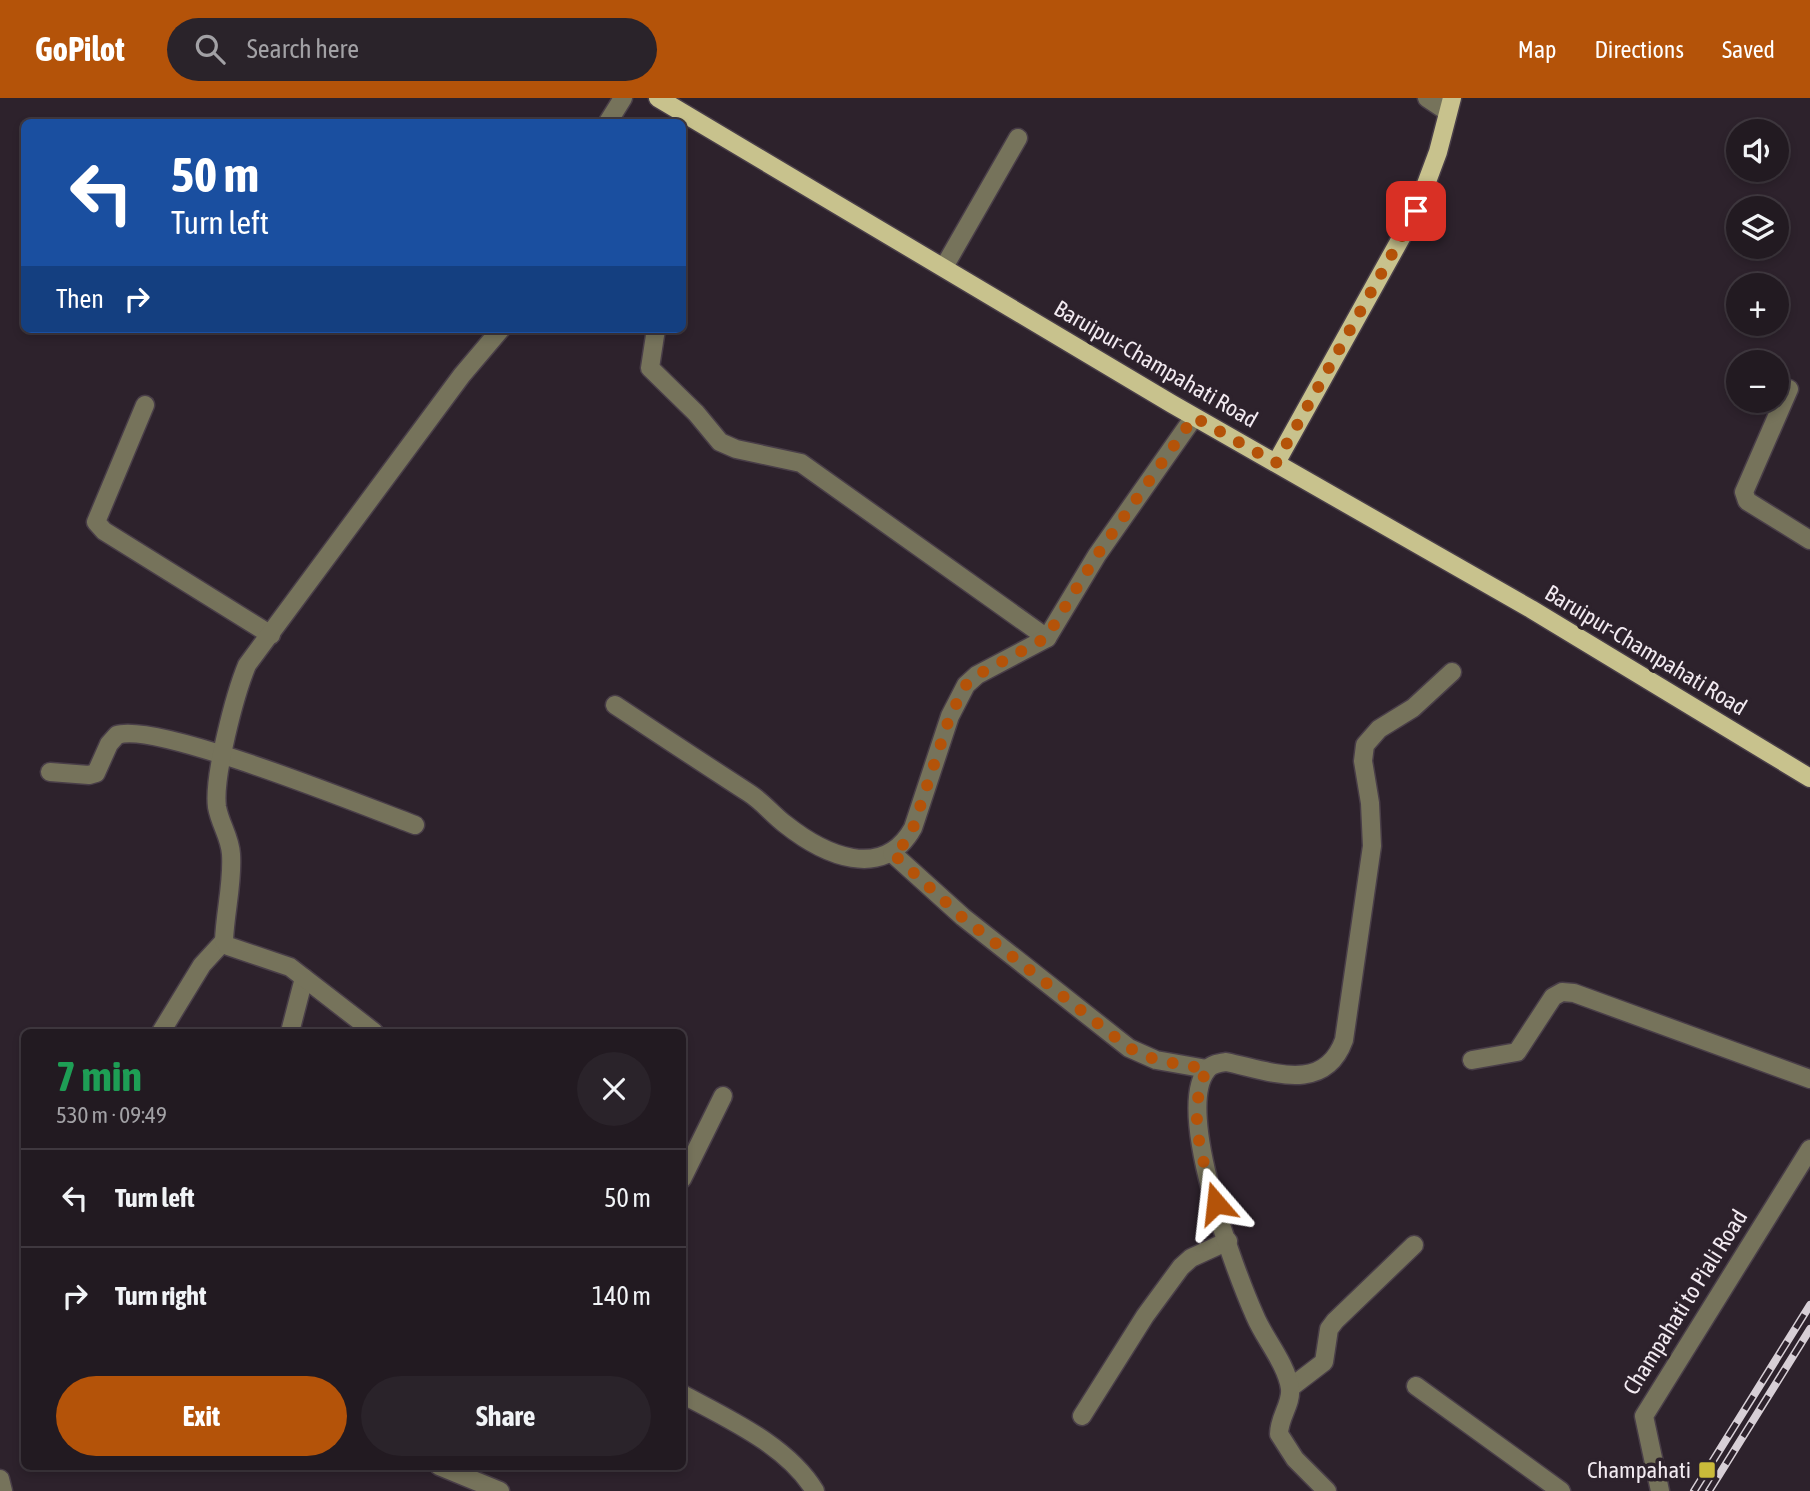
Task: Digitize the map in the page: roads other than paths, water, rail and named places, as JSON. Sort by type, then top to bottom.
[{"type":"main road","name":"Baruipur-Champahati Road","points":[[658,98],[1194,417],[1531,609],[1810,778]]},
{"type":"main road","points":[[1276,463],[1416,211],[1438,152],[1450,105]]},
{"type":"street","points":[[610,119],[624,98]]},
{"type":"street","points":[[1427,98],[1450,105]]},
{"type":"street","points":[[944,267],[1018,138]]},
{"type":"street","points":[[163,1029],[202,965],[224,941],[231,856],[229,839],[217,807],[237,689],[247,665],[398,458],[498,333]]},
{"type":"street","points":[[655,333],[650,368],[656,377],[696,413],[720,442],[736,449],[801,463],[1046,638]]},
{"type":"street","points":[[145,405],[96,522],[104,531],[271,635]]},
{"type":"street","points":[[1778,413],[1744,492],[1746,501],[1810,540]]},
{"type":"street","points":[[615,705],[757,798],[810,841],[859,859],[880,859],[904,844],[913,828],[950,716],[966,685],[977,675],[1046,638],[1097,555],[1194,417]]},
{"type":"street","points":[[892,853],[962,917],[1129,1048],[1156,1060],[1207,1069],[1226,1062],[1303,1076],[1315,1074],[1338,1057],[1344,1040],[1371,846],[1370,803],[1363,761],[1365,745],[1379,729],[1413,708],[1452,672]]},
{"type":"street","points":[[50,772],[89,775],[96,772],[109,744],[123,733],[224,755],[415,825]]},
{"type":"street","points":[[224,941],[229,946],[290,967],[370,1029]]},
{"type":"street","points":[[291,1029],[304,978]]},
{"type":"street","points":[[1472,1060],[1517,1052],[1553,997],[1562,992],[1574,993],[1810,1079]]},
{"type":"street","points":[[1207,1069],[1198,1100],[1200,1153],[1254,1314],[1290,1388]]},
{"type":"street","points":[[686,1171],[723,1096]]},
{"type":"street","name":"Champahati to Piali Road","points":[[1660,1491],[1644,1416],[1810,1149]]},
{"type":"street","points":[[1082,1416],[1145,1316],[1181,1267],[1191,1258],[1228,1241]]},
{"type":"street","points":[[1327,1491],[1295,1459],[1279,1434],[1290,1388],[1324,1362],[1329,1329],[1335,1321],[1414,1245]]},
{"type":"street","points":[[1416,1386],[1561,1491]]},
{"type":"street","points":[[686,1396],[743,1428],[782,1456],[815,1491]]},
{"type":"street","points":[[449,1470],[500,1491]]},
{"type":"street","points":[[0,1479],[3,1491]]},
{"type":"railway","points":[[1694,1491],[1810,1305]]},
{"type":"railway","points":[[1709,1491],[1810,1329]]},
{"type":"place","name":"Champahati","points":[[1707,1470]]}]
